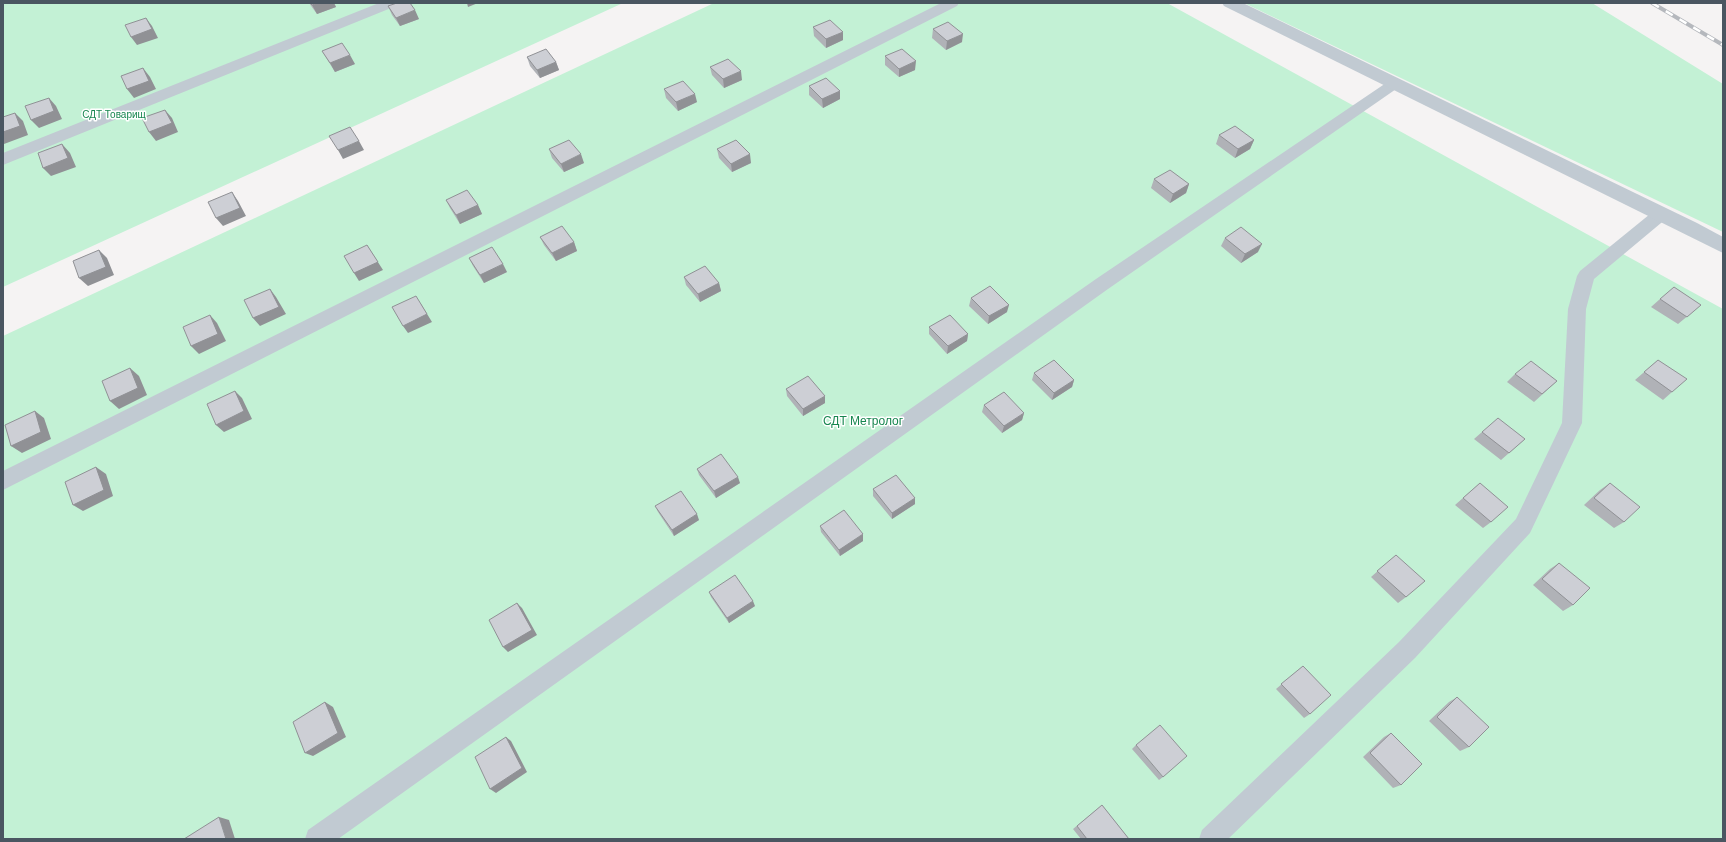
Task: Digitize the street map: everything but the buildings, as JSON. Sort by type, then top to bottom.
[{"type":"street","points":[[1230,3],[1661,214],[1723,246]]},
{"type":"lane","points":[[3,159],[391,3]]},
{"type":"lane","points":[[3,481],[952,3]]},
{"type":"lane","points":[[317,839],[1102,284],[1394,84]]},
{"type":"lane","points":[[1211,839],[1407,650],[1523,526],[1572,423],[1577,309],[1586,276],[1661,214]]},
{"type":"green space","name":"СДТ Товарищ","points":[[3,3],[623,3],[3,287]]},
{"type":"green space","name":"СДТ Метролог","points":[[714,3],[1167,3],[1723,309],[1723,839],[3,839],[3,336]]},
{"type":"green space","points":[[1244,3],[1592,3],[1723,84],[1723,232]]},
{"type":"railway","points":[[1652,3],[1723,45]]}]
